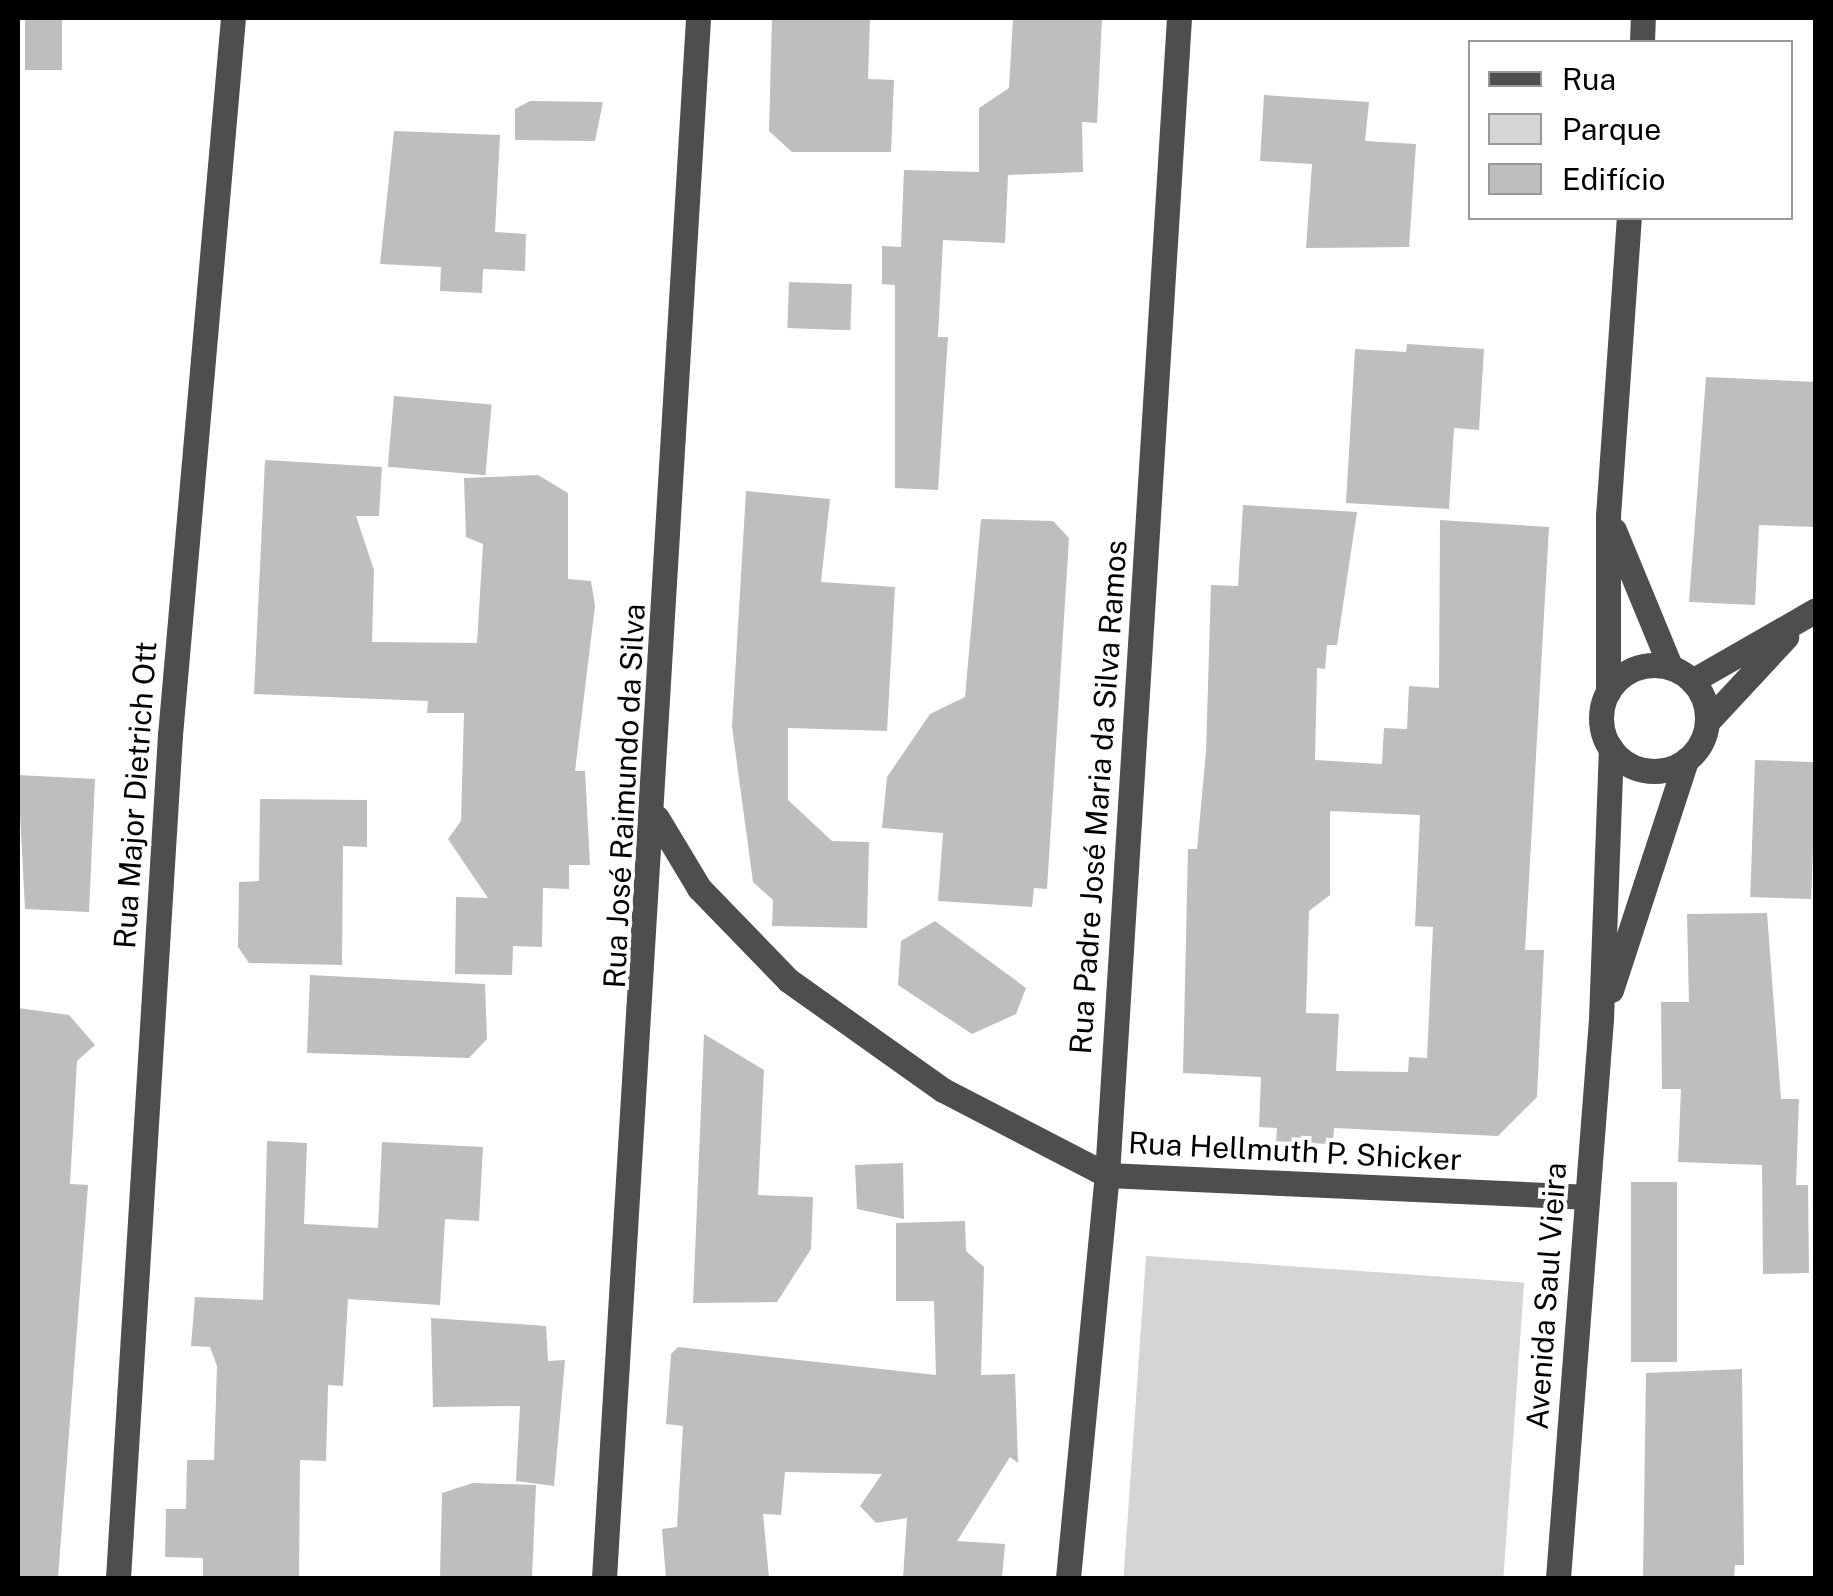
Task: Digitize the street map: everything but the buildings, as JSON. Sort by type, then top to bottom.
[{"type":"street","name":"Rua Major Dietrich Ott","points":[[118,1578],[170,735],[232,18]]},
{"type":"street","name":"Rua José Raimundo da Silva","points":[[604,1578],[657,818],[698,18]]},
{"type":"street","name":"Rua Padre José Maria da Silva Ramos","points":[[1068,1578],[1107,1175],[1179,18]]},
{"type":"street","points":[[1629,220],[1608,516],[1608,692],[1602,721],[1612,748],[1638,768],[1686,760],[1708,721],[1810,614]]},
{"type":"street","points":[[1608,516],[1708,721]]},
{"type":"street","points":[[1608,692],[1628,671],[1682,674],[1810,614]]},
{"type":"street","name":"Avenida Saul Vieira","points":[[1558,1578],[1584,1197],[1601,1018],[1612,748]]},
{"type":"street","name":"Avenida Saul Vieira","points":[[1601,1018],[1686,760]]},
{"type":"street","name":"Rua Hellmuth P. Shicker","points":[[657,818],[724,916],[843,1024],[943,1090],[1107,1175],[1584,1197]]},
{"type":"green space","points":[[1146,1256],[1524,1282],[1503,1578],[1123,1578]]}]
